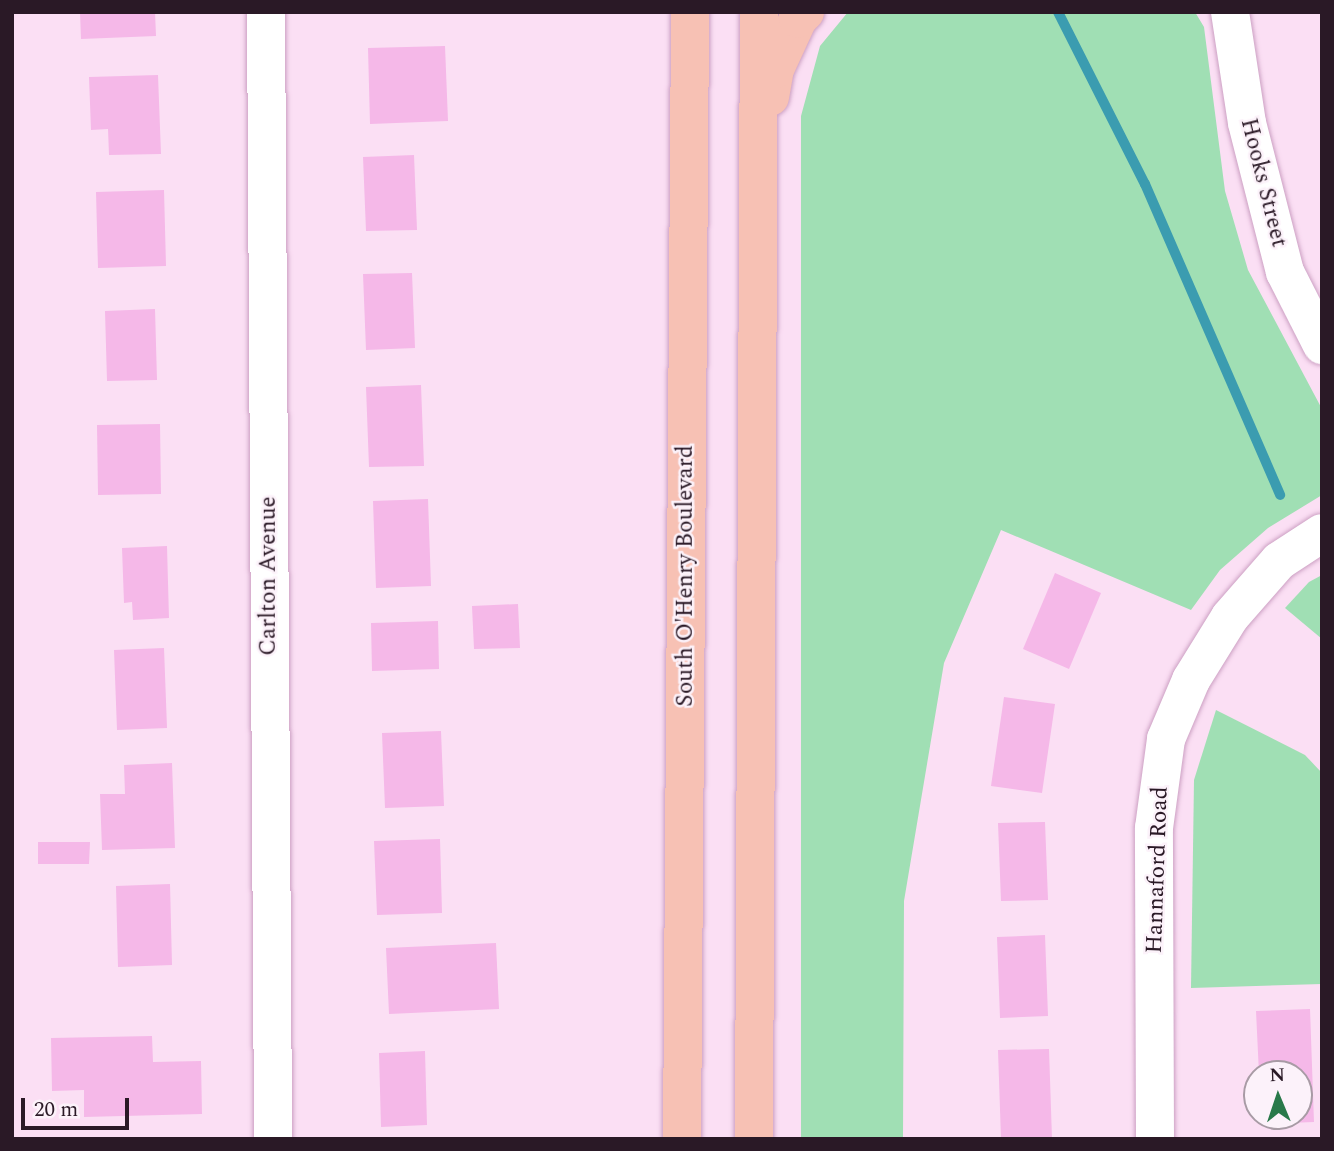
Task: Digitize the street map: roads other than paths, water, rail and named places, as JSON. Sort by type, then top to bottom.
[{"type":"highway","name":"South O'Henry Boulevard","points":[[682,1139],[690,12]]},
{"type":"highway","points":[[754,1139],[759,12]]},
{"type":"highway","points":[[758,165],[775,69],[805,12]]},
{"type":"street","name":"Carlton Avenue","points":[[266,12],[273,1139]]},
{"type":"street","name":"Hooks Street","points":[[1230,12],[1247,123],[1285,272],[1322,345]]},
{"type":"street","name":"Hannaford Road","points":[[1155,1139],[1154,828],[1166,739],[1191,680],[1230,617],[1279,561],[1322,533]]},
{"type":"waterway","points":[[1058,12],[1145,184],[1280,495]]}]
